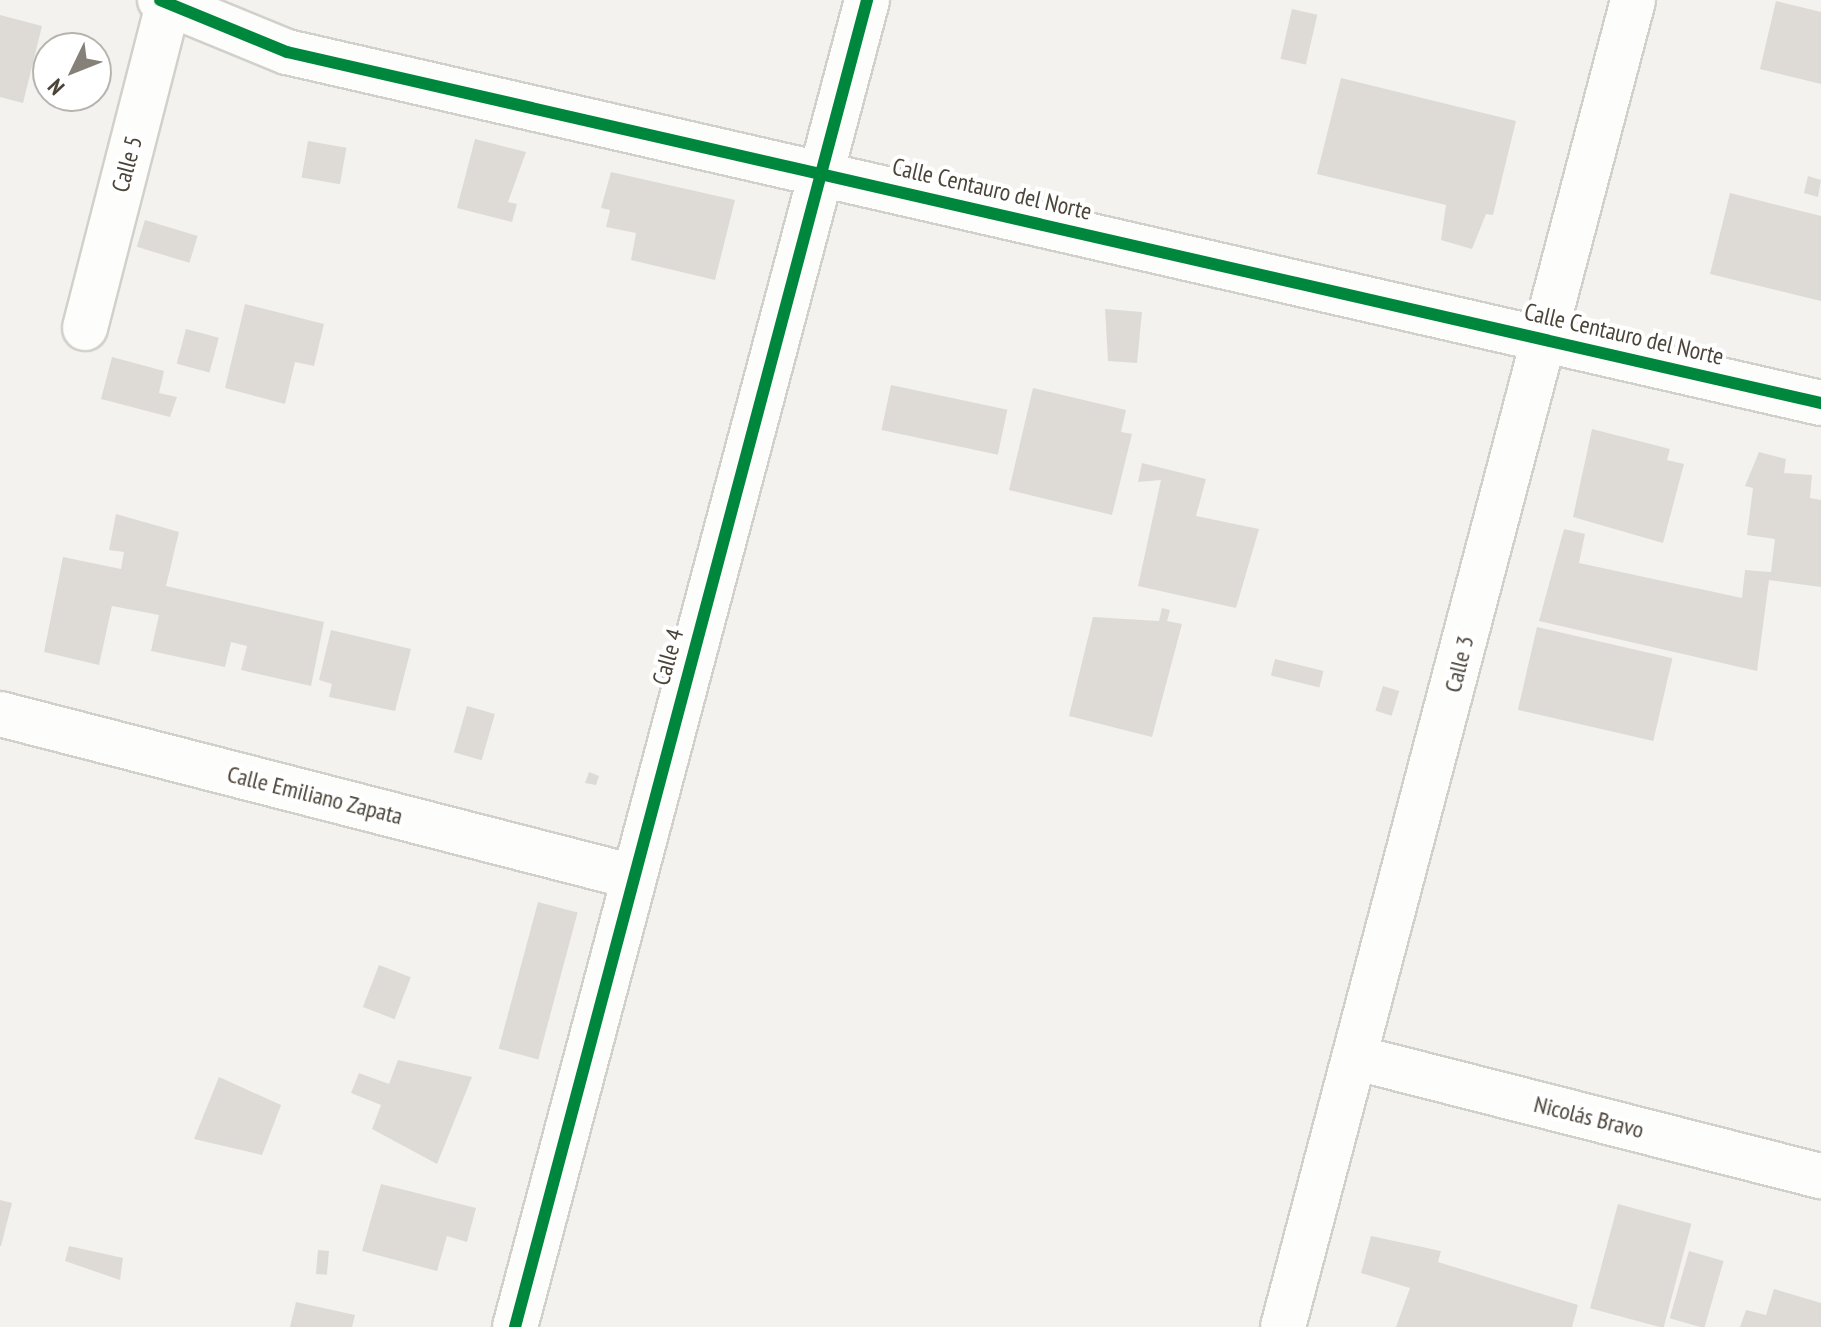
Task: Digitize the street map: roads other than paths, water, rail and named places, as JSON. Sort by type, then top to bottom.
[{"type":"street","name":"Calle 4","points":[[515,1327],[630,876],[825,174],[867,0]]},
{"type":"street","name":"Calle 3","points":[[1283,1327],[1357,1058],[1633,0]]},
{"type":"street","name":"Calle Centauro del Norte","points":[[166,3],[287,52],[1821,403]]},
{"type":"street","name":"Calle 5","points":[[85,328],[166,3]]},
{"type":"street","name":"Calle Emiliano Zapata","points":[[0,714],[630,876]]},
{"type":"street","name":"Nicolás Bravo","points":[[1357,1058],[1821,1176]]}]
